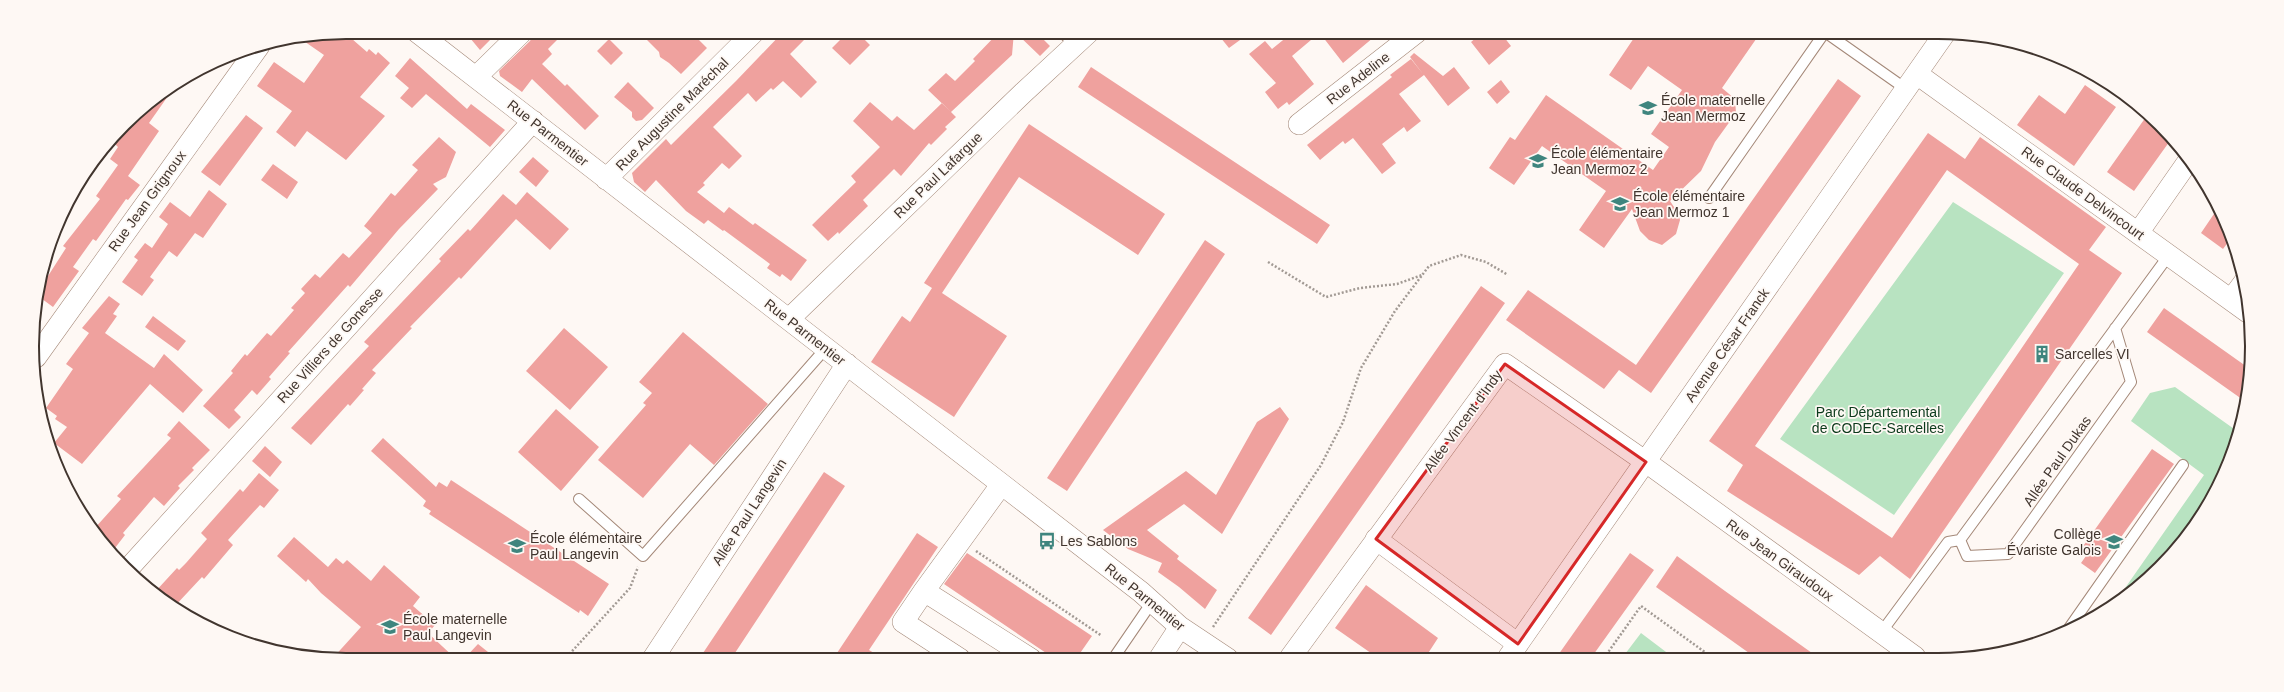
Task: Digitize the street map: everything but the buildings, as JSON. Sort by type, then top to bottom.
[{"type":"street","name":"Rue Parmentier","points":[[426,39],[847,364],[1191,634],[1219,653]]},
{"type":"street","points":[[476,77],[515,39]]},
{"type":"street","name":"Rue Augustine Maréchal","points":[[606,179],[747,39]]},
{"type":"street","name":"Rue Paul Lafargue","points":[[789,319],[1072,39]]},
{"type":"street","name":"Rue Adeline","points":[[1299,124],[1408,39]]},
{"type":"street","name":"Avenue César Franck","points":[[1513,651],[1941,39]]},
{"type":"street","name":"Rue Jean Grignoux","points":[[39,352],[254,53]]},
{"type":"street","name":"Rue Claude Delvincourt","points":[[1911,81],[2138,233],[2242,308]]},
{"type":"street","name":"Rue Villiers de Gonesse","points":[[131,565],[533,121]]},
{"type":"street","points":[[2138,233],[2186,165]]},
{"type":"street","points":[[2231,300],[2239,289]]},
{"type":"street","name":"Allée Paul Langevin","points":[[657,653],[847,364]]},
{"type":"street","name":"Allée Vincent d'Indy","points":[[1294,653],[1505,364],[1646,462]]},
{"type":"street","name":"Rue Jean Giraudoux","points":[[1646,462],[1880,634],[1909,653]]},
{"type":"street","points":[[951,653],[903,622],[1001,485]]},
{"type":"street","points":[[1376,539],[1513,651]]},
{"type":"street","points":[[924,591],[1022,653]]},
{"type":"street","points":[[1167,653],[1191,634]]},
{"type":"lane","points":[[1709,198],[1820,39]]},
{"type":"lane","points":[[1837,39],[1911,81]]},
{"type":"lane","points":[[1880,634],[1948,542],[1960,540],[2169,255]]},
{"type":"lane","name":"Allée Paul Dukas","points":[[1960,540],[1967,556],[2008,554],[2131,382],[2115,328]]},
{"type":"lane","points":[[579,499],[642,556],[826,348]]},
{"type":"lane","points":[[2074,621],[2183,465]]},
{"type":"lane","points":[[1117,653],[1152,602]]},
{"type":"path","points":[[1191,634],[1321,465],[1343,422],[1361,368],[1395,311],[1429,266],[1461,255],[1486,262],[1508,274]]},
{"type":"path","points":[[1268,262],[1326,297],[1360,288],[1398,284],[1422,274]]},
{"type":"path","points":[[974,549],[1102,636]]},
{"type":"path","points":[[570,653],[630,588],[642,556]]},
{"type":"path","points":[[1608,653],[1641,606],[1706,653]]},
{"type":"highlighted area","points":[[1505,364],[1646,462],[1518,644],[1376,539]]},
{"type":"green space","name":"Parc Départemental de CODEC-Sarcelles","points":[[1953,202],[2064,273],[1894,515],[1780,439]]},
{"type":"green space","points":[[2175,387],[2234,429],[2222,463],[2204,500],[2193,517],[2182,533],[2155,563],[2122,592],[2204,475],[2131,421],[2150,393]]},
{"type":"green space","points":[[1641,633],[1667,653],[1626,653]]},
{"type":"place","name":"École maternelle Jean Mermoz","points":[[1648,108]]},
{"type":"place","name":"École élémentaire Jean Mermoz 2","points":[[1538,161]]},
{"type":"place","name":"École élémentaire Jean Mermoz 1","points":[[1620,204]]},
{"type":"place","name":"Sarcelles VI","points":[[2042,354]]},
{"type":"place","name":"Les Sablons","points":[[1047,541]]},
{"type":"place","name":"Collège Évariste Galois","points":[[2114,542]]},
{"type":"place","name":"École élémentaire Paul Langevin","points":[[517,546]]},
{"type":"place","name":"École maternelle Paul Langevin","points":[[390,627]]}]
